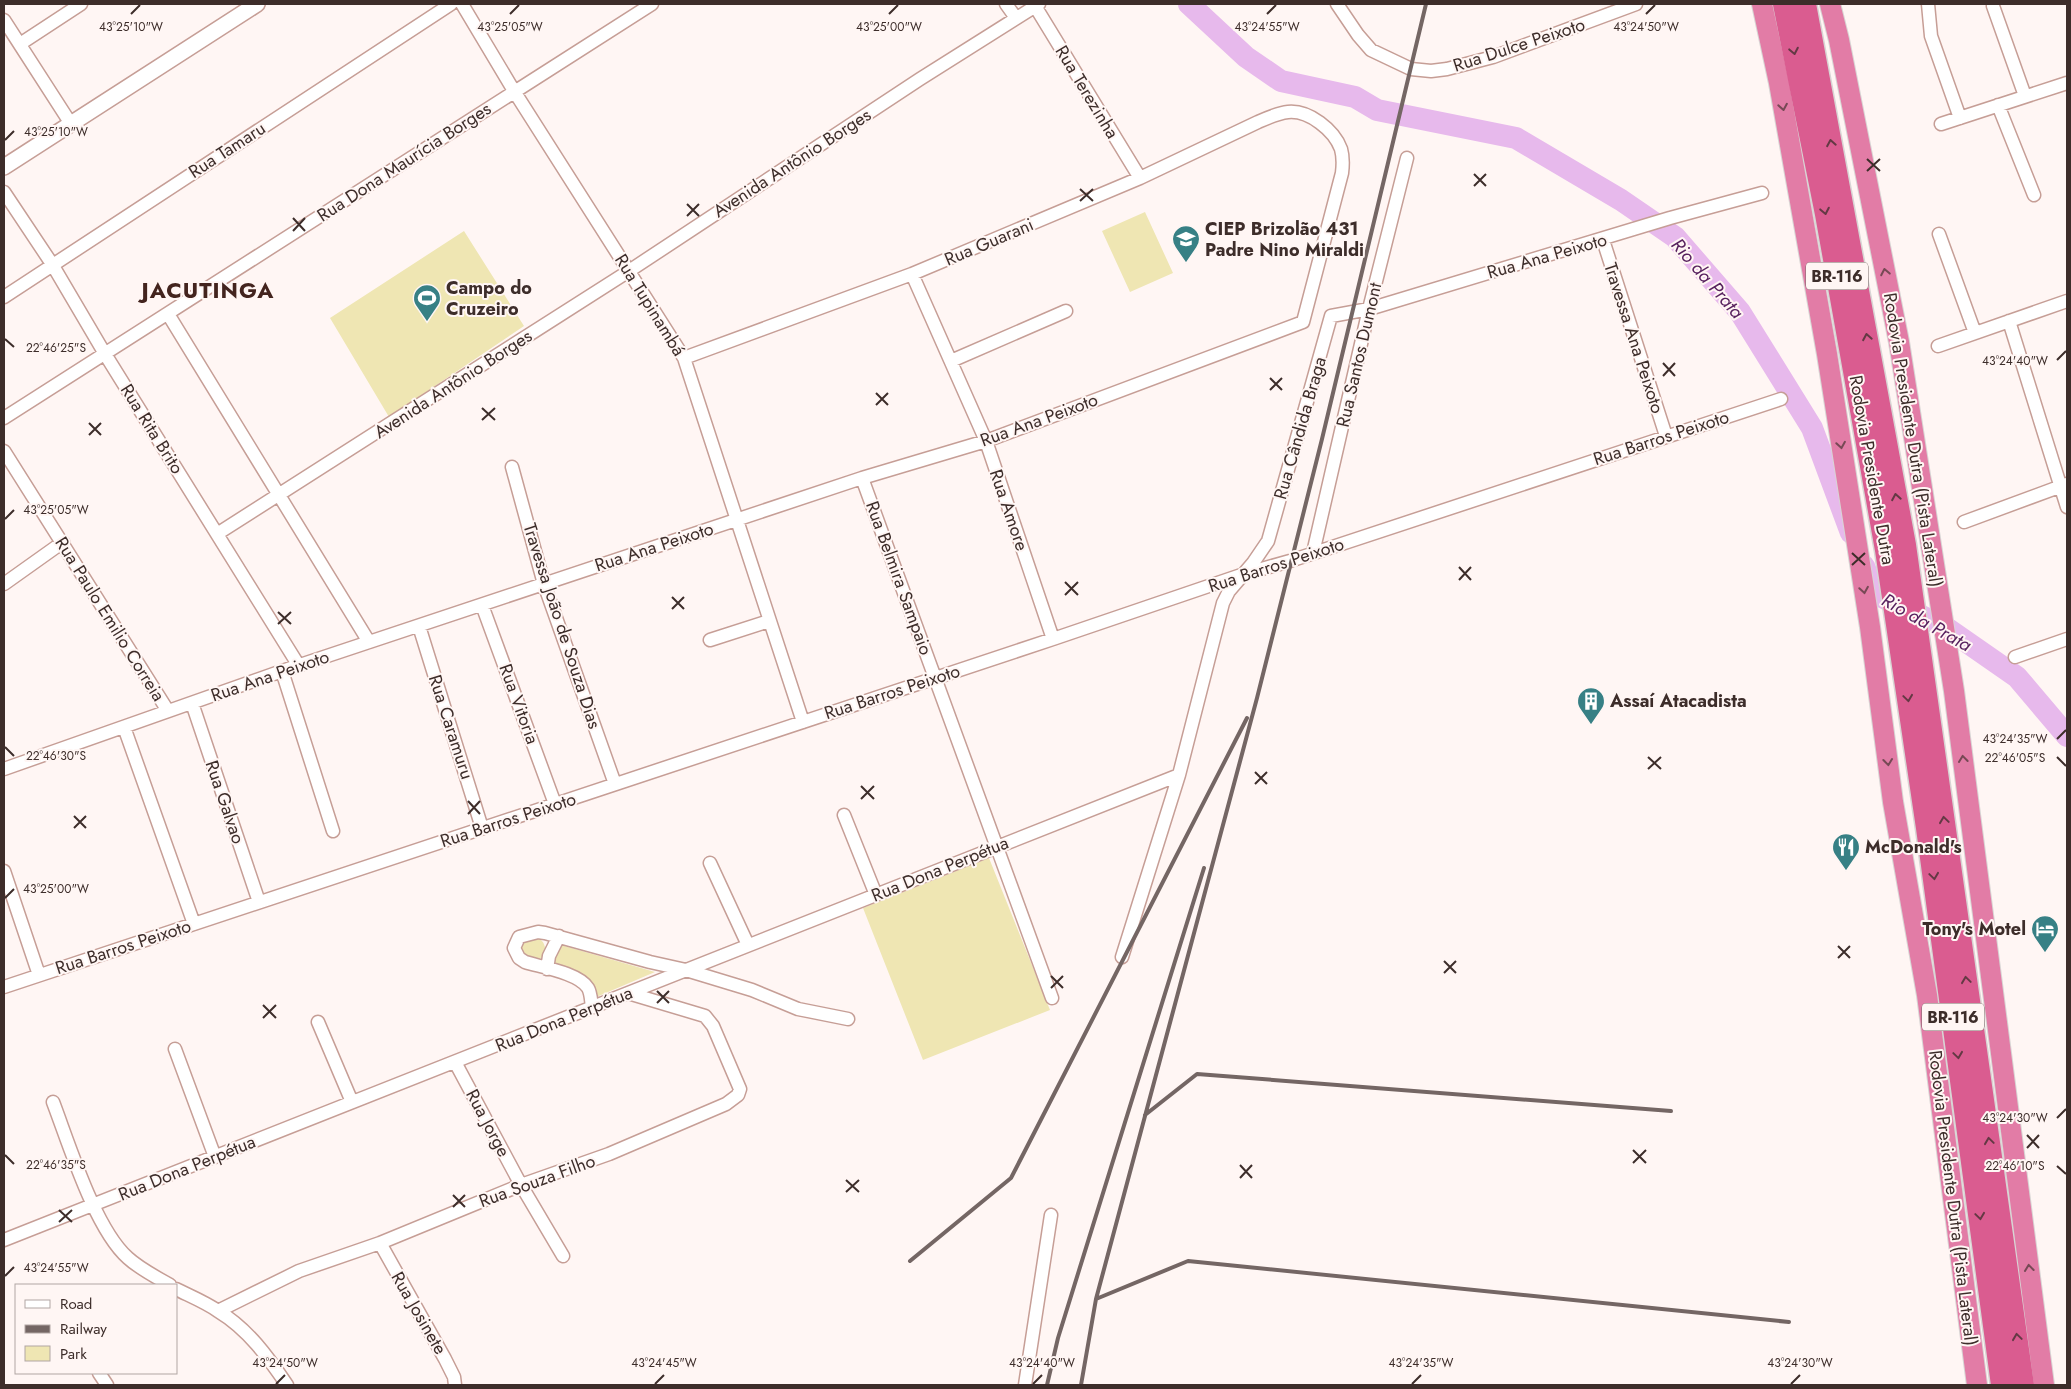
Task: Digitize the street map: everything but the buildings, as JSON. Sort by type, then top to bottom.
[{"type":"highway","name":"Rodovia Presidente Dutra","points":[[1805,4],[1896,547],[1910,651],[2023,1385]]},
{"type":"highway","name":"Rodovia Presidente Dutra (Pista Lateral)","points":[[1830,4],[1839,40],[1899,342],[1954,691],[2044,1385]]},
{"type":"highway","name":"Rodovia Presidente Dutra","points":[[1768,5],[1826,214],[1896,547]]},
{"type":"highway","name":"Rodovia Presidente Dutra (Pista Lateral)","points":[[1768,5],[1779,83],[1870,627],[1893,802],[1927,995],[1977,1385]]},
{"type":"highway","name":"Rodovia Presidente Dutra","points":[[1910,651],[1928,838],[2002,1385]]},
{"type":"street","points":[[20,44],[81,4]]},
{"type":"street","points":[[4,167],[257,4]]},
{"type":"street","name":"Rua Tamaru","points":[[4,297],[451,4]]},
{"type":"street","name":"Rua Tupinambá","points":[[462,4],[514,91],[684,358],[803,722]]},
{"type":"street","name":"Rua Dona Maurícia Borges","points":[[4,418],[652,4]]},
{"type":"street","points":[[1006,4],[1016,18]]},
{"type":"street","name":"Rua Dulce Peixoto","points":[[1337,4],[1358,35],[1371,50],[1411,69],[1425,71],[1447,69],[1493,57],[1636,4]]},
{"type":"street","points":[[1928,4],[1931,36],[1960,118]]},
{"type":"street","name":"Avenida Antônio Borges","points":[[217,534],[629,271],[912,84],[1037,5]]},
{"type":"street","name":"Rua Terezinha","points":[[1037,5],[1140,178]]},
{"type":"street","points":[[1993,6],[2026,96]]},
{"type":"street","points":[[4,20],[72,124]]},
{"type":"street","points":[[1940,124],[2067,83]]},
{"type":"street","points":[[1998,105],[2034,194]]},
{"type":"street","name":"Rua Guarani","points":[[684,358],[912,274],[1140,178],[1258,122],[1288,112],[1313,118],[1320,123],[1341,149],[1343,162],[1342,173],[1303,322]]},
{"type":"street","name":"Rua Santos Dumont","points":[[1313,553],[1369,308],[1407,158]]},
{"type":"street","name":"Rua Rita Brito","points":[[4,192],[52,264],[105,354],[299,666]]},
{"type":"street","name":"Rua Ana Peixoto","points":[[1331,316],[1369,308],[1602,240],[1670,218],[1762,193]]},
{"type":"street","points":[[1940,234],[1975,333]]},
{"type":"street","name":"Travessa Ana Peixoto","points":[[1602,240],[1666,436]]},
{"type":"street","name":"Rua Amore","points":[[912,274],[986,441],[1053,639]]},
{"type":"street","points":[[1938,346],[2067,301]]},
{"type":"street","points":[[951,361],[1066,311]]},
{"type":"street","points":[[168,314],[369,642]]},
{"type":"street","name":"Rua Cândida Braga","points":[[1244,574],[1254,563],[1268,540],[1331,316]]},
{"type":"street","points":[[2010,321],[2064,485],[2067,507]]},
{"type":"street","name":"Rua Ana Peixoto","points":[[4,769],[282,671],[862,478],[986,441],[1303,322]]},
{"type":"street","name":"Rua Barros Peixoto","points":[[4,987],[1244,574],[1781,399]]},
{"type":"street","name":"Rua Paulo Emilio Correia","points":[[4,450],[168,711]]},
{"type":"street","name":"Travessa João de Souza Dias","points":[[512,467],[544,584],[615,784]]},
{"type":"street","name":"Rua Belmira Sampaio","points":[[862,478],[1052,998]]},
{"type":"street","points":[[1964,522],[2064,485]]},
{"type":"street","points":[[4,584],[63,542]]},
{"type":"street","points":[[1122,957],[1179,775],[1223,603],[1229,591],[1244,574]]},
{"type":"street","name":"Rua Vitoria","points":[[482,605],[555,804]]},
{"type":"street","points":[[710,640],[769,621]]},
{"type":"street","name":"Rua Caramuru","points":[[418,626],[482,828]]},
{"type":"street","points":[[2015,656],[2067,639]]},
{"type":"street","points":[[282,671],[333,831]]},
{"type":"street","name":"Rua Galvao","points":[[192,703],[259,902]]},
{"type":"street","points":[[124,726],[194,924]]},
{"type":"street","name":"Rua Dona Perpétua","points":[[4,1240],[1179,775]]},
{"type":"street","points":[[844,815],[876,895]]},
{"type":"street","points":[[710,863],[748,945]]},
{"type":"street","points":[[4,871],[39,975]]},
{"type":"street","points":[[592,1007],[590,993],[583,982],[567,974],[525,962],[519,958],[514,948],[518,937],[538,932],[559,936],[752,990],[798,1009],[848,1019]]},
{"type":"street","points":[[547,969],[549,956],[559,936]]},
{"type":"street","name":"Rua Souza Filho","points":[[218,1311],[299,1271],[380,1243],[520,1185],[609,1154],[674,1128],[726,1104],[738,1095],[740,1089],[713,1026],[705,1016],[628,993]]},
{"type":"street","points":[[318,1022],[352,1102]]},
{"type":"street","points":[[175,1049],[215,1157]]},
{"type":"street","name":"Rua Jorge","points":[[455,1062],[520,1185],[563,1256]]},
{"type":"street","points":[[53,1102],[93,1205],[116,1245],[127,1258],[168,1284]]},
{"type":"street","points":[[1025,1385],[1050,1215]]},
{"type":"street","name":"Rua Josinete","points":[[380,1243],[445,1358],[455,1385]]},
{"type":"street","points":[[178,1290],[218,1311],[252,1338],[286,1385]]},
{"type":"street","points":[[100,1374],[107,1385]]},
{"type":"green space","points":[[1145,212],[1173,273],[1130,292],[1102,231]]},
{"type":"green space","name":"Campo do Cruzeiro","points":[[464,231],[524,326],[389,417],[330,318]]},
{"type":"green space","points":[[989,858],[1050,1010],[923,1060],[863,908]]},
{"type":"green space","points":[[533,937],[541,941],[545,949],[541,957],[533,961],[525,957],[521,949],[525,941]]},
{"type":"green space","points":[[561,945],[655,972],[594,998],[554,967],[552,954]]},
{"type":"waterway","name":"Rio da Prata","points":[[1189,4],[1246,57],[1281,81],[1355,97],[1377,110],[1516,138],[1621,200],[1675,237],[1740,312],[1812,428],[1851,533]]},
{"type":"waterway","name":"Rio da Prata","points":[[1864,566],[1874,593],[1948,629],[2017,677],[2067,736]]},
{"type":"railway","points":[[1081,1385],[1096,1299],[1257,698],[1322,439],[1426,4]]},
{"type":"railway","points":[[910,1261],[1011,1178],[1247,718]]},
{"type":"railway","points":[[1047,1385],[1058,1338],[1204,868]]},
{"type":"railway","points":[[1145,1115],[1197,1074],[1671,1111]]},
{"type":"railway","points":[[1096,1299],[1188,1261],[1789,1322]]},
{"type":"place","name":"CIEP Brizolão 431 Padre Nino Miraldi","points":[[1186,263]]},
{"type":"place","name":"Campo do Cruzeiro","points":[[427,322]]},
{"type":"place","name":"Assaí Atacadista","points":[[1591,725]]},
{"type":"place","name":"McDonald's","points":[[1846,871]]},
{"type":"place","name":"Tony's Motel","points":[[2045,953]]},
{"type":"district","name":"JACUTINGA","points":[[208,290]]}]
